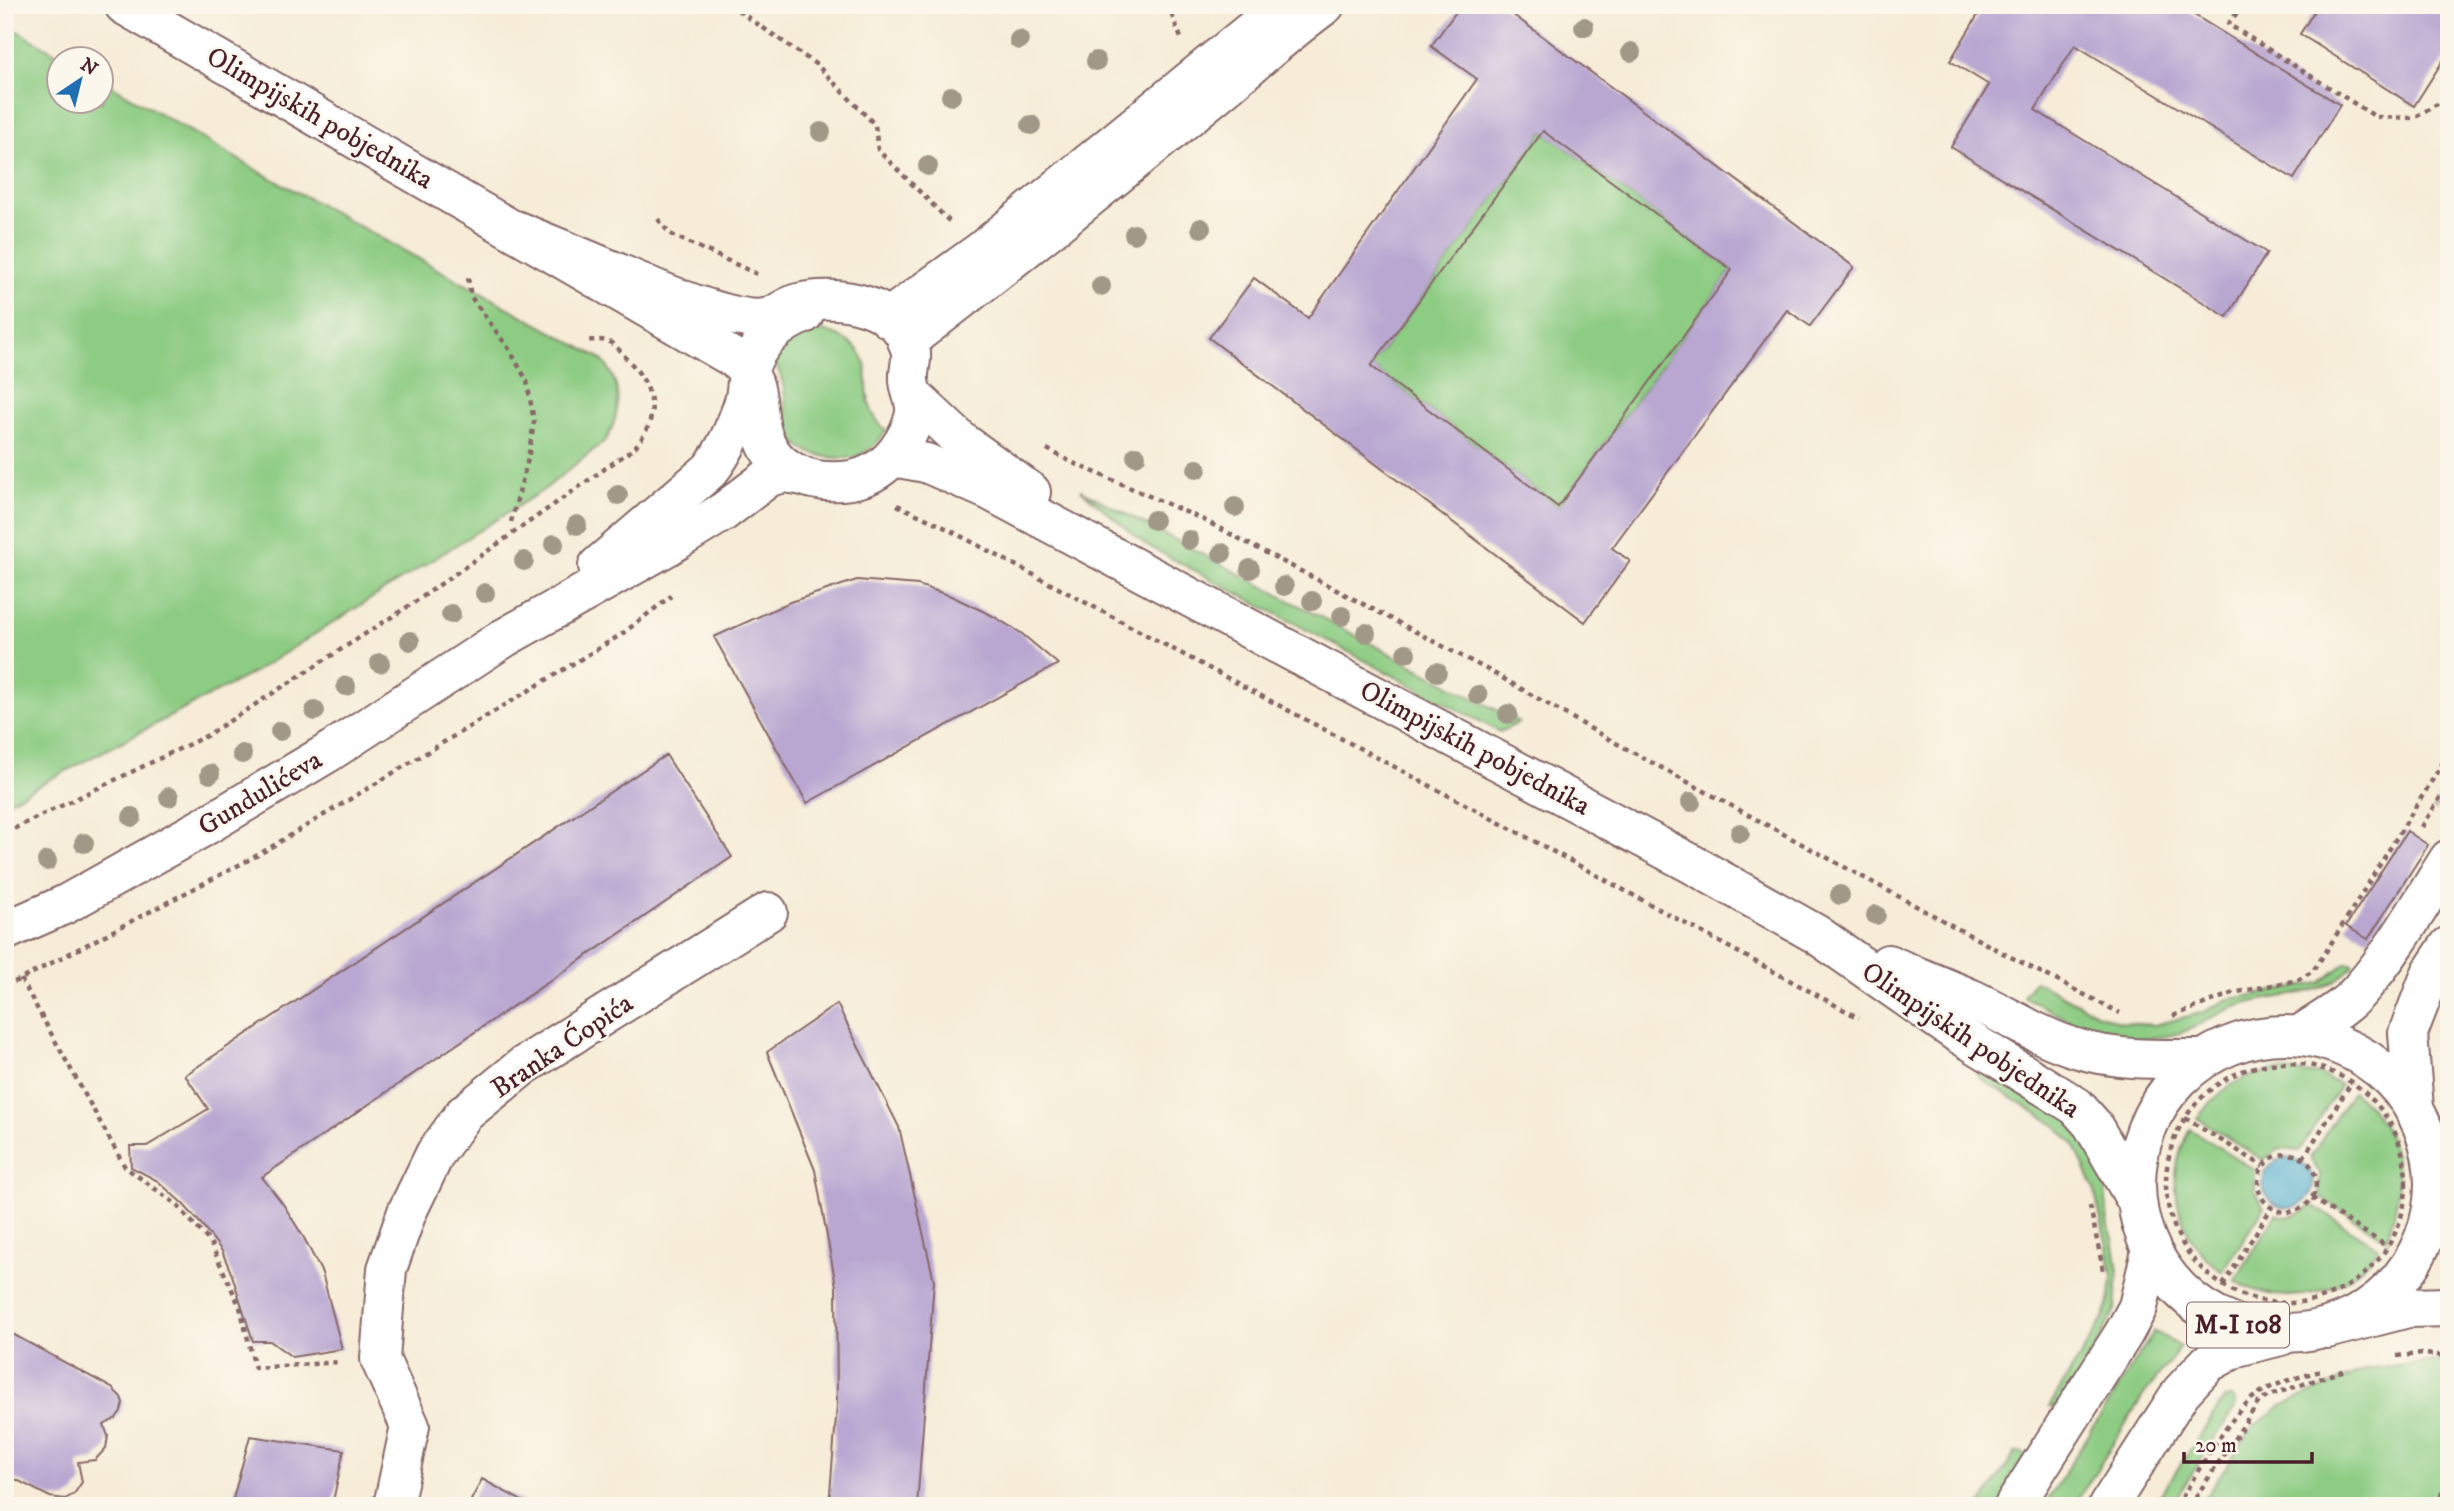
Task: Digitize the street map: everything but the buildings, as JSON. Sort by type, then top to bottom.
[{"type":"street","name":"Olimpijskih pobjednika","points":[[124,5],[514,230],[739,384],[774,322]]},
{"type":"street","points":[[898,329],[981,251],[1282,5]]},
{"type":"street","points":[[898,329],[998,272],[1325,5]]},
{"type":"street","name":"Olimpijskih pobjednika","points":[[514,230],[703,307],[729,315],[774,322],[807,313],[837,312],[898,329]]},
{"type":"street","points":[[739,384],[751,453],[755,462],[809,496],[842,497],[861,493],[895,476],[915,408],[909,381],[911,354],[898,329],[852,300],[829,299],[797,304],[774,322]]},
{"type":"street","name":"Olimpijskih pobjednika","points":[[837,312],[864,321],[883,336],[890,348],[894,392],[901,405],[915,408],[1132,565]]},
{"type":"street","name":"Gundulićeva","points":[[504,638],[705,455],[717,440],[739,384]]},
{"type":"street","name":"Olimpijskih pobjednika","points":[[895,476],[918,470],[1132,565],[1692,864],[1816,934],[1956,1032],[2076,1106],[2092,1124],[2133,1195]]},
{"type":"street","name":"Gundulićeva","points":[[5,932],[66,904],[200,830],[326,754],[504,638],[652,567],[785,480]]},
{"type":"street","points":[[2300,1035],[2346,1004],[2360,990],[2395,943],[2449,859]]},
{"type":"street","name":"Branka Ćopića","points":[[393,1506],[410,1426],[380,1359],[387,1269],[407,1212],[435,1154],[464,1114],[523,1066],[768,912]]},
{"type":"street","name":"Olimpijskih pobjednika","points":[[1816,934],[1974,1000],[2027,1028],[2079,1049],[2116,1056],[2202,1059]]},
{"type":"street","name":"M-I 108","points":[[2414,1108],[2408,1034],[2431,973],[2449,946]]},
{"type":"street","name":"M-I 108","points":[[2108,1506],[2181,1392],[2208,1363],[2237,1347],[2289,1334],[2326,1329],[2362,1314],[2392,1290],[2415,1261],[2428,1230],[2435,1196],[2434,1163],[2426,1130],[2414,1108],[2388,1076],[2362,1056],[2333,1042],[2300,1035],[2266,1036],[2233,1044],[2202,1059],[2176,1081],[2156,1108],[2141,1142],[2135,1167],[2133,1195],[2151,1251],[2171,1281],[2207,1312],[2251,1330],[2289,1334]]},
{"type":"street","points":[[2434,1163],[2449,1215]]},
{"type":"street","points":[[2014,1506],[2138,1307],[2151,1251]]},
{"type":"street","points":[[2326,1329],[2408,1308],[2449,1307]]},
{"type":"path","points":[[730,5],[817,65],[875,125],[878,150],[955,228]]},
{"type":"path","points":[[1168,5],[1185,49]]},
{"type":"path","points":[[2236,13],[2228,24],[2376,117],[2414,118],[2449,97]]},
{"type":"path","points":[[658,219],[670,234]]},
{"type":"path","points":[[468,278],[471,297],[509,349],[527,381],[534,422],[528,459],[511,522]]},
{"type":"path","points":[[5,833],[205,736],[415,602],[633,449],[650,425],[651,398],[645,382],[619,349],[607,341],[585,340]]},
{"type":"path","points":[[1042,447],[1070,462],[1202,519],[2129,1017]]},
{"type":"path","points":[[895,476],[938,524],[1538,843],[1866,1022]]},
{"type":"path","points":[[5,986],[258,855],[622,634],[671,596]]},
{"type":"path","points":[[2164,1018],[2232,993],[2307,976],[2327,950],[2449,753]]},
{"type":"path","points":[[2444,790],[2449,783]]},
{"type":"path","points":[[21,979],[125,1167],[176,1204],[210,1242],[240,1307],[255,1368],[380,1359]]},
{"type":"path","points":[[2274,1062],[2301,1063],[2328,1070],[2352,1082],[2371,1096],[2385,1114],[2397,1135],[2404,1157],[2407,1180],[2405,1204],[2399,1226],[2388,1247],[2364,1276],[2314,1300],[2276,1303],[2239,1293],[2223,1284],[2201,1266],[2183,1244],[2169,1209],[2166,1190],[2170,1153],[2185,1118],[2202,1097],[2223,1080],[2274,1062]]},
{"type":"path","points":[[2303,1158],[2352,1082]]},
{"type":"path","points":[[2185,1118],[2263,1166]]},
{"type":"path","points":[[2289,1153],[2303,1158],[2312,1167],[2316,1179],[2312,1198],[2302,1208],[2294,1211],[2280,1211],[2264,1201],[2259,1188],[2259,1175],[2267,1161],[2289,1153]]},
{"type":"path","points":[[2312,1198],[2388,1247]]},
{"type":"path","points":[[2088,1199],[2103,1270],[2103,1282]]},
{"type":"path","points":[[2223,1284],[2272,1207]]},
{"type":"path","points":[[2385,1357],[2422,1354],[2449,1356]]},
{"type":"path","points":[[2177,1506],[2229,1427],[2254,1396],[2280,1383],[2352,1361]]},
{"type":"path","points":[[2190,1506],[2258,1404],[2268,1396],[2351,1369]]},
{"type":"path","points":[[2441,1506],[2439,1502],[2449,1472]]},
{"type":"green space","points":[[5,24],[46,48],[46,116],[116,116],[116,88],[260,172],[600,358],[613,377],[618,398],[615,419],[606,440],[545,489],[253,673],[5,803]]},
{"type":"green space","points":[[1543,131],[1732,270],[1558,507],[1371,366]]},
{"type":"green space","points":[[820,330],[844,339],[858,349],[864,361],[869,401],[874,416],[886,431],[871,448],[852,457],[837,458],[813,454],[799,445],[791,434],[780,374],[771,359],[800,333]]},
{"type":"green space","points":[[1081,490],[1520,722],[1500,732],[1146,545]]},
{"type":"green space","points":[[2346,963],[2353,963],[2353,966],[2329,984],[2317,989],[2241,1005],[2182,1032],[2159,1037],[2139,1039],[2103,1034],[2072,1022],[2023,996],[2035,981],[2098,1014],[2124,1023],[2155,1025],[2204,1012],[2226,1000],[2320,983]]},
{"type":"green space","points":[[1981,1067],[2074,1122],[2104,1173],[2108,1225],[2113,1238],[2118,1271],[2115,1310],[2065,1408],[2049,1407],[2104,1317],[2110,1297],[2112,1277],[2094,1189],[2074,1144],[2054,1124],[1980,1078],[1977,1075]]},
{"type":"green space","points":[[2277,1070],[2320,1075],[2341,1085],[2299,1151],[2280,1149],[2263,1160],[2197,1118],[2231,1085],[2263,1072]]},
{"type":"green space","points":[[2352,1092],[2381,1122],[2396,1159],[2397,1199],[2386,1239],[2319,1196],[2320,1174],[2310,1158]]},
{"type":"green space","points":[[2190,1129],[2255,1170],[2255,1192],[2264,1208],[2222,1272],[2194,1242],[2179,1206],[2177,1168],[2181,1148]]},
{"type":"green space","points":[[2312,1205],[2379,1248],[2350,1277],[2313,1293],[2274,1295],[2235,1281],[2276,1214],[2295,1216]]},
{"type":"green space","points":[[2154,1331],[2181,1347],[2143,1396],[2074,1506],[2044,1506]]},
{"type":"green space","points":[[2433,1361],[2449,1363],[2449,1506],[2199,1506],[2253,1427],[2281,1406],[2365,1370]]},
{"type":"green space","points":[[2231,1397],[2235,1401],[2235,1408],[2171,1506],[2153,1506],[2225,1398]]},
{"type":"green space","points":[[2015,1453],[2023,1453],[2026,1458],[2001,1506],[1980,1506]]},
{"type":"water","points":[[2288,1158],[2306,1165],[2313,1183],[2306,1201],[2288,1208],[2270,1201],[2263,1183],[2270,1165]]},
{"type":"tunnel","points":[[2444,790],[2449,793]]}]
